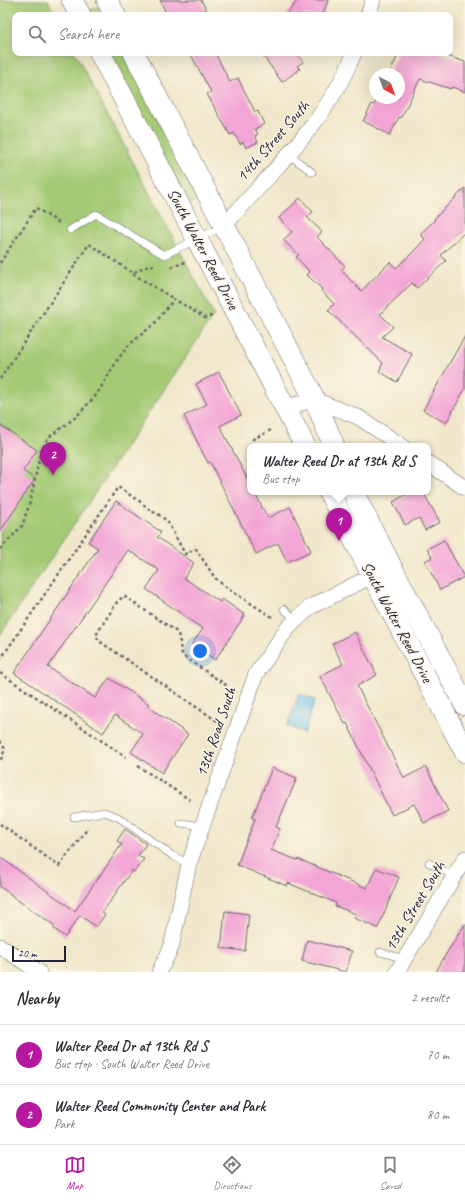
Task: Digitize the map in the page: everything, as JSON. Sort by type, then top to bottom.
[{"type":"main road","points":[[72,0],[78,12]]},
{"type":"main road","points":[[107,0],[113,12]]},
{"type":"main road","name":"South Walter Reed Drive","points":[[102,56],[303,443]]},
{"type":"main road","name":"South Walter Reed Drive","points":[[136,56],[316,400],[333,443]]},
{"type":"main road","name":"South Walter Reed Drive","points":[[331,495],[465,752]]},
{"type":"main road","name":"South Walter Reed Drive","points":[[355,495],[465,705]]},
{"type":"street","points":[[369,12],[374,0]]},
{"type":"street","name":"14th Street South","points":[[224,226],[304,136],[327,105],[346,73],[353,56]]},
{"type":"street","points":[[285,407],[316,400],[358,417],[397,443]]},
{"type":"street","points":[[431,466],[463,482]]},
{"type":"street","name":"13th Road South","points":[[160,972],[171,948],[189,864],[256,674],[287,629],[310,607],[391,566]]},
{"type":"street","name":"13th Street South","points":[[397,972],[465,858]]},
{"type":"street","points":[[0,946],[39,972]]},
{"type":"lane","points":[[288,154],[312,172]]},
{"type":"lane","points":[[70,230],[96,214],[164,255],[224,226]]},
{"type":"lane","points":[[284,609],[296,620]]},
{"type":"lane","points":[[74,816],[104,812],[118,817],[173,856],[189,864]]},
{"type":"lane","points":[[181,823],[202,826]]},
{"type":"lane","points":[[428,863],[454,876]]},
{"type":"lane","points":[[380,952],[405,958]]},
{"type":"path","points":[[0,263],[36,208],[70,230]]},
{"type":"path","points":[[0,379],[89,244],[205,318],[214,315]]},
{"type":"path","points":[[168,268],[186,262]]},
{"type":"path","points":[[133,273],[142,268],[154,265],[161,266]]},
{"type":"path","points":[[0,549],[22,526],[30,502],[41,451],[48,438],[77,416],[97,394],[118,359],[128,346],[156,322],[174,299]]},
{"type":"path","points":[[252,443],[253,439],[273,429]]},
{"type":"path","points":[[0,660],[118,487],[142,502],[151,511],[167,521],[185,554],[196,549],[215,578],[227,588],[272,617]]},
{"type":"path","points":[[217,721],[99,641],[96,634],[117,602],[124,596],[177,632],[180,639],[179,648],[182,656],[229,687]]},
{"type":"path","points":[[0,673],[126,757]]},
{"type":"path","points":[[0,741],[5,749],[0,762]]},
{"type":"path","points":[[138,766],[190,800]]},
{"type":"path","points":[[0,824],[60,866],[100,812]]},
{"type":"green space","points":[[0,0],[48,0],[54,12],[12,12],[12,56],[77,56],[214,315],[0,635]]},
{"type":"green space","points":[[98,6],[101,12],[87,12]]},
{"type":"green space","points":[[111,56],[125,56],[199,199],[188,205]]},
{"type":"water","points":[[299,694],[315,700],[304,733],[287,726]]},
{"type":"building","points":[[160,0],[201,0],[207,12],[166,12]]},
{"type":"building","points":[[298,0],[328,0],[324,12],[288,12]]},
{"type":"building","points":[[192,56],[217,56],[230,82],[238,78],[255,112],[258,111],[264,124],[255,129],[258,134],[255,136],[258,142],[246,148],[243,142],[240,144],[234,133],[230,135],[207,94],[211,92]]},
{"type":"building","points":[[263,56],[298,56],[303,62],[297,66],[300,69],[282,82]]},
{"type":"building","points":[[398,56],[448,56],[465,62],[465,92],[420,79],[401,118],[399,117],[390,135],[363,121],[372,104],[405,104],[405,68],[392,68]]},
{"type":"building","points":[[465,188],[465,232],[441,255],[446,261],[417,288],[412,283],[380,314],[393,327],[382,337],[412,354],[397,382],[379,371],[383,363],[328,310],[334,304],[321,290],[322,289],[307,275],[310,272],[296,257],[299,255],[283,240],[292,232],[279,218],[300,198],[313,212],[307,217],[322,232],[317,237],[345,266],[341,270],[361,291],[390,262],[396,268],[411,254],[425,239],[420,234]]},
{"type":"building","points":[[465,336],[465,389],[446,423],[423,410]]},
{"type":"building","points":[[219,372],[241,415],[220,426],[247,478],[247,495],[256,495],[268,518],[290,507],[311,551],[287,562],[278,543],[256,554],[210,462],[208,463],[184,416],[207,404],[196,384]]},
{"type":"building","points":[[0,425],[37,450],[23,471],[35,479],[0,532]]},
{"type":"building","points":[[405,495],[425,495],[440,522],[425,530],[419,518],[405,525],[393,502]]},
{"type":"building","points":[[116,501],[161,532],[157,537],[194,563],[184,578],[220,602],[222,599],[245,615],[215,660],[192,644],[203,629],[146,589],[159,570],[128,550],[48,667],[95,698],[109,678],[149,704],[147,706],[188,734],[162,773],[131,752],[143,734],[115,715],[103,733],[14,673],[98,548],[88,542]]},
{"type":"building","points":[[444,540],[464,577],[440,590],[425,561],[432,557],[427,549]]},
{"type":"building","points":[[355,632],[377,675],[357,686],[404,778],[426,767],[448,811],[424,823],[414,804],[392,815],[347,723],[345,724],[320,676],[343,664],[332,644]]},
{"type":"building","points":[[272,768],[297,778],[276,827],[280,829],[271,850],[297,860],[298,859],[367,888],[376,868],[399,877],[378,928],[354,918],[356,914],[335,906],[336,903],[288,883],[287,886],[237,865],[255,819],[252,818]]},
{"type":"building","points":[[125,829],[146,844],[138,856],[144,859],[134,872],[132,870],[102,913],[105,915],[96,927],[80,915],[65,937],[53,928],[55,926],[0,887],[0,857],[75,911],[122,844],[117,841]]},
{"type":"building","points":[[225,911],[249,914],[245,951],[221,948]]},
{"type":"building","points":[[465,924],[465,972],[436,972],[446,954]]},
{"type":"building","points":[[307,940],[352,951],[346,972],[302,961]]},
{"type":"place","name":"Walter Reed Community Center and Park","points":[[53,475]]},
{"type":"place","name":"Walter Reed Dr at 13th Rd S","points":[[339,541]]}]
